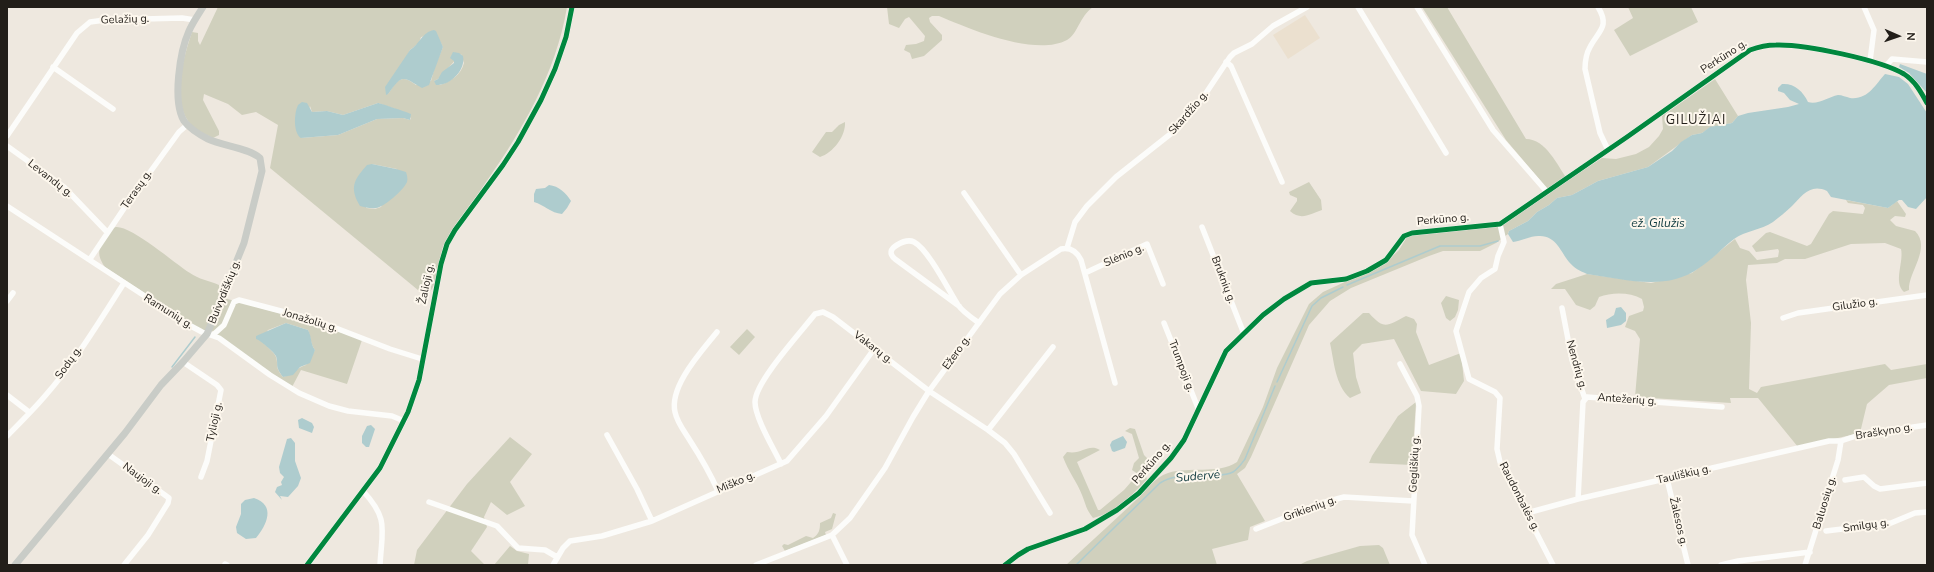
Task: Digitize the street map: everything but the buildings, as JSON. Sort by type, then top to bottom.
[{"type":"main road","points":[[187,125],[179,105],[180,70],[186,38],[203,7]]},
{"type":"main road","name":"Buivydiškių g.","points":[[15,565],[90,473],[108,454],[160,385],[210,334],[225,287],[244,243],[262,166],[260,158],[257,155],[216,142],[196,132],[187,125]]},
{"type":"street","name":"Žalioji g.","points":[[307,565],[388,454],[404,421],[414,396],[436,284],[447,244],[455,230],[503,166],[525,130],[555,69],[566,37],[572,7]]},
{"type":"street","name":"Skardžio g.","points":[[1067,248],[1075,222],[1088,206],[1116,177],[1178,128],[1211,87],[1226,62],[1234,53],[1252,44],[1274,26],[1307,7]]},
{"type":"street","points":[[1358,7],[1446,153]]},
{"type":"street","points":[[1417,7],[1492,130],[1547,192]]},
{"type":"street","points":[[1598,7],[1603,15],[1603,27],[1589,48],[1585,59],[1585,69],[1600,133],[1608,150]]},
{"type":"street","points":[[1864,7],[1874,30],[1870,61]]},
{"type":"street","name":"Gelažių g.","points":[[7,136],[77,33],[92,21],[181,18],[195,20]]},
{"type":"street","name":"Perkūno g.","points":[[1005,565],[1028,549],[1085,529],[1129,502],[1139,493],[1175,454],[1184,440],[1223,356],[1262,315],[1284,299],[1307,285],[1316,282],[1346,279],[1367,271],[1392,255],[1404,236],[1412,233],[1500,224],[1608,150],[1734,60],[1755,48],[1769,45],[1788,45],[1870,61],[1886,66],[1911,79],[1927,103]]},
{"type":"street","points":[[1886,66],[1892,59],[1927,62]]},
{"type":"street","points":[[1226,62],[1231,66],[1282,182]]},
{"type":"street","points":[[53,67],[113,109]]},
{"type":"street","name":"Terasų g.","points":[[90,259],[179,132],[187,125]]},
{"type":"street","name":"Levandų g.","points":[[7,146],[64,187],[108,232]]},
{"type":"street","points":[[964,193],[1021,275]]},
{"type":"street","name":"Ramunių g.","points":[[7,206],[189,325],[210,334],[299,394],[329,406],[348,411],[392,416],[404,421]]},
{"type":"street","name":"Raudonbalės g.","points":[[1500,224],[1504,242],[1495,269],[1481,278],[1469,292],[1456,331],[1469,379],[1496,392],[1500,398],[1498,455],[1500,462],[1554,565]]},
{"type":"street","name":"Bruknių g.","points":[[1202,227],[1244,334]]},
{"type":"street","points":[[959,306],[933,265],[914,242],[903,241],[893,248],[891,256],[959,306],[979,323]]},
{"type":"street","name":"Slėnio g.","points":[[1085,273],[1147,244],[1163,284]]},
{"type":"street","points":[[1067,248],[1080,256],[1115,383]]},
{"type":"street","name":"Ežero g.","points":[[756,565],[832,535],[850,518],[875,484],[929,391],[1005,288],[1021,275],[1058,251],[1067,248]]},
{"type":"street","name":"Sodų g.","points":[[7,436],[46,395],[99,323],[124,283]]},
{"type":"street","points":[[7,301],[13,293]]},
{"type":"street","name":"Gilužio g.","points":[[1783,318],[1798,313],[1927,295]]},
{"type":"street","name":"Jonažolių g.","points":[[210,334],[224,325],[234,302],[240,300],[315,320],[390,349],[422,359]]},
{"type":"street","name":"Nendrių g.","points":[[1562,308],[1572,360],[1585,399]]},
{"type":"street","name":"Vakarų g.","points":[[782,464],[764,431],[755,402],[760,387],[770,371],[811,319],[820,312],[829,314],[929,391],[1005,443],[1014,454],[1050,512]]},
{"type":"street","name":"Trumpoji g.","points":[[1164,323],[1198,408]]},
{"type":"street","points":[[717,332],[688,370],[676,394],[674,407],[680,424],[712,477],[718,491]]},
{"type":"street","points":[[988,430],[1053,347]]},
{"type":"street","name":"Miško g.","points":[[553,565],[563,548],[570,541],[609,534],[652,521],[782,464],[792,458],[822,421],[874,348]]},
{"type":"street","name":"Tylioji g.","points":[[183,362],[217,385],[221,390],[207,461],[201,477]]},
{"type":"street","name":"Gegliškių g.","points":[[1400,364],[1417,396],[1419,406],[1412,535],[1425,565]]},
{"type":"street","points":[[7,395],[29,412]]},
{"type":"street","name":"Antežerių g.","points":[[1578,499],[1582,409],[1585,399],[1590,397],[1722,407]]},
{"type":"street","name":"Braškyno g.","points":[[1841,441],[1859,435],[1927,425]]},
{"type":"street","points":[[607,435],[652,521]]},
{"type":"street","name":"Tauliškių g.","points":[[1527,512],[1829,441],[1841,441]]},
{"type":"street","name":"Baluosių g.","points":[[1805,565],[1838,460],[1841,441]]},
{"type":"street","name":"Naujoji g.","points":[[108,454],[168,497],[169,500],[148,534],[124,565]]},
{"type":"street","points":[[1845,480],[1864,477],[1874,486],[1884,489],[1927,483]]},
{"type":"street","name":"Žalesos g.","points":[[1667,479],[1688,565]]},
{"type":"street","points":[[363,490],[378,508],[382,518],[380,565]]},
{"type":"street","name":"Grikienių g.","points":[[1256,529],[1322,503],[1344,497],[1413,501]]},
{"type":"street","points":[[429,502],[497,526],[518,548],[544,550],[557,557]]},
{"type":"street","name":"Smilgų g.","points":[[1826,531],[1891,523],[1915,513],[1927,512]]},
{"type":"street","points":[[832,535],[846,565]]},
{"type":"street","points":[[1721,565],[1738,561],[1810,552]]},
{"type":"shaded area","points":[[1305,15],[1320,38],[1288,59],[1273,35]]},
{"type":"green space","points":[[218,7],[567,7],[555,55],[536,100],[498,165],[446,240],[434,285],[428,293],[424,295],[270,168],[278,125],[256,112],[242,115],[228,104],[204,94],[203,100],[219,131],[219,135],[213,138],[192,126],[185,116],[181,105],[180,80],[185,55],[192,32],[198,33],[198,41],[200,45]],"holes":[[[436,34],[443,47],[435,66],[431,81],[416,85],[411,81],[401,79],[388,94],[410,50],[419,43],[421,37]],[[461,54],[464,63],[461,71],[448,82],[440,85],[434,81],[438,79]],[[378,103],[398,110],[411,118],[410,120],[403,118],[377,119],[338,135],[301,138],[310,106],[312,112],[327,111],[343,115]],[[372,164],[397,169],[381,207],[375,209],[366,208]]]},
{"type":"green space","points":[[887,7],[1093,7],[1088,11],[1074,34],[1067,40],[1054,44],[1038,45],[1003,39],[968,28],[939,16],[932,16],[929,18],[930,22],[942,35],[942,40],[924,56],[912,59],[910,53],[904,50],[906,45],[924,41],[925,36],[909,17],[905,19],[899,28],[889,24]]},
{"type":"green space","points":[[1422,7],[1447,7],[1526,139],[1533,140],[1545,148],[1568,180],[1602,158],[1616,159],[1636,154],[1649,147],[1663,129],[1662,116],[1715,79],[1738,116],[1732,123],[1711,127],[1702,133],[1692,135],[1648,167],[1598,181],[1572,195],[1557,198],[1537,212],[1528,221],[1509,231],[1508,234],[1496,243],[1480,251],[1443,251],[1351,288],[1330,301],[1309,325],[1251,457],[1245,468],[1237,474],[1265,521],[1250,527],[1248,540],[1212,549],[1217,565],[1066,565],[1163,475],[1176,471],[1221,468],[1237,462],[1263,407],[1277,368],[1309,304],[1323,292],[1384,264],[1399,250],[1407,237],[1413,234],[1492,227],[1550,192],[1506,140]]},
{"type":"green space","points":[[1628,7],[1691,7],[1698,22],[1630,56],[1614,30],[1633,18]]},
{"type":"green space","points":[[845,122],[845,127],[841,138],[830,152],[820,157],[812,152],[826,132],[832,132],[839,125]]},
{"type":"green space","points":[[1309,182],[1321,200],[1322,210],[1306,216],[1298,216],[1290,211],[1297,201],[1297,198],[1290,195],[1289,192]]},
{"type":"green space","points":[[1846,200],[1888,208],[1897,201],[1906,214],[1905,217],[1895,216],[1890,220],[1896,226],[1915,231],[1920,238],[1921,245],[1909,290],[1904,292],[1899,283],[1902,254],[1901,249],[1885,243],[1851,244],[1805,259],[1785,259],[1777,263],[1748,265],[1746,280],[1751,323],[1749,389],[1757,393],[1761,387],[1885,364],[1891,370],[1927,364],[1927,378],[1889,385],[1867,404],[1860,433],[1798,447],[1758,398],[1730,398],[1731,403],[1635,397],[1640,339],[1635,331],[1625,327],[1629,316],[1643,311],[1644,307],[1642,299],[1627,294],[1604,295],[1599,297],[1595,306],[1590,310],[1576,305],[1565,289],[1551,289],[1556,284],[1587,274],[1651,283],[1692,273],[1735,239],[1740,248],[1749,251],[1757,260],[1778,257],[1778,249],[1756,252],[1752,246],[1766,233],[1770,232],[1807,246],[1811,244],[1829,214],[1833,211],[1863,214],[1865,208],[1863,205],[1848,203]]},
{"type":"green space","points":[[112,228],[123,228],[142,238],[193,275],[219,285],[222,290],[206,330],[201,330],[105,267],[101,261],[99,251],[100,247]]},
{"type":"green space","points":[[1446,296],[1459,300],[1458,310],[1455,317],[1450,321],[1446,318],[1441,303]]},
{"type":"green space","points":[[224,298],[315,323],[362,340],[347,384],[301,370],[292,387],[271,374],[211,330]],"holes":[[[286,323],[308,330],[315,350],[306,365],[283,377],[278,368],[275,355],[261,340],[268,330]]]},
{"type":"green space","points":[[1363,313],[1369,313],[1378,322],[1386,325],[1406,316],[1414,319],[1417,324],[1416,332],[1429,365],[1461,353],[1464,381],[1456,394],[1421,391],[1394,339],[1362,344],[1353,353],[1356,377],[1361,393],[1350,398],[1345,393],[1338,380],[1330,343]]},
{"type":"green space","points":[[747,329],[755,337],[739,355],[730,347]]},
{"type":"green space","points":[[1416,402],[1412,465],[1369,463],[1398,416]]},
{"type":"green space","points":[[1130,428],[1135,429],[1144,455],[1149,460],[1145,474],[1147,479],[1123,503],[1101,516],[1093,518],[1087,509],[1080,490],[1063,457],[1067,452],[1077,452],[1088,448],[1096,448],[1100,450],[1077,462],[1098,510],[1100,510],[1124,490],[1138,474],[1132,470],[1134,463],[1139,458],[1132,434],[1125,431]]},
{"type":"green space","points":[[510,437],[532,454],[510,482],[525,506],[507,515],[491,502],[484,517],[487,527],[471,551],[485,565],[414,565],[417,550],[467,484]]},
{"type":"green space","points":[[833,513],[836,514],[832,529],[825,532],[826,535],[785,551],[782,546],[784,544],[788,545],[806,536],[813,538],[817,535],[820,528],[820,523],[831,518]]},
{"type":"green space","points":[[1379,545],[1383,548],[1390,565],[1299,565],[1307,561],[1360,546]]},
{"type":"green space","points":[[510,546],[517,551],[529,554],[528,565],[494,565]]},
{"type":"water","points":[[434,30],[436,31],[443,47],[429,85],[422,88],[406,79],[402,79],[396,83],[386,95],[385,87],[410,50],[427,33]]},
{"type":"water","points":[[453,52],[459,53],[463,56],[462,67],[456,76],[447,83],[436,85],[434,81],[438,79],[442,72],[454,63],[454,61],[450,58]]},
{"type":"water","points":[[1900,64],[1927,74],[1927,93],[1909,73],[1899,67]]},
{"type":"water","name":"ež. Gilužis","points":[[1885,74],[1899,77],[1908,84],[1927,113],[1927,197],[1916,209],[1908,207],[1902,200],[1899,200],[1888,208],[1831,197],[1827,191],[1821,189],[1811,190],[1803,195],[1773,222],[1738,236],[1699,268],[1673,280],[1659,282],[1630,281],[1587,274],[1571,264],[1558,245],[1550,239],[1537,236],[1513,242],[1508,234],[1509,231],[1528,221],[1537,212],[1557,198],[1572,195],[1598,181],[1648,167],[1692,135],[1702,133],[1710,127],[1732,123],[1738,116],[1748,113],[1799,104],[1790,100],[1784,93],[1778,91],[1778,88],[1782,84],[1798,88],[1804,94],[1808,102],[1812,103],[1838,95],[1850,98],[1862,97],[1874,87]]},
{"type":"water","points":[[302,102],[307,103],[312,112],[327,111],[343,115],[378,103],[411,114],[410,120],[403,118],[377,119],[338,135],[301,138],[295,127],[295,118],[298,105]]},
{"type":"water","points":[[372,164],[406,172],[407,182],[393,198],[384,205],[380,207],[368,208],[360,206],[355,194],[354,184],[367,165]]},
{"type":"water","points":[[549,185],[562,190],[571,201],[562,214],[554,212],[534,202],[534,194],[536,189],[545,188]]},
{"type":"water","points":[[1621,307],[1626,313],[1626,321],[1621,325],[1607,328],[1606,320],[1614,315],[1616,308]]},
{"type":"water","points":[[286,323],[308,330],[315,350],[310,363],[300,367],[293,375],[283,377],[278,368],[276,356],[267,346],[256,339],[256,336]]},
{"type":"water","points":[[302,418],[312,423],[314,427],[312,433],[299,428],[298,420]]},
{"type":"water","points":[[371,425],[375,429],[369,447],[366,447],[362,443],[362,436],[367,426]]},
{"type":"water","points":[[1123,436],[1127,442],[1125,448],[1114,452],[1112,451],[1110,445],[1112,441]]},
{"type":"water","points":[[291,438],[295,443],[295,461],[301,478],[298,486],[288,497],[280,496],[282,500],[275,492],[277,487],[282,485],[281,482],[284,477],[280,473],[279,467],[287,439]]},
{"type":"water","points":[[254,498],[261,501],[265,505],[267,516],[260,533],[256,538],[246,539],[237,533],[236,527],[241,514],[241,504],[245,500]]},
{"type":"waterway","name":"Sudervė","points":[[1347,285],[1440,246],[1480,246],[1498,241]]},
{"type":"waterway","name":"Sudervė","points":[[1277,382],[1312,306],[1321,298],[1343,287]]},
{"type":"waterway","points":[[172,367],[195,337]]},
{"type":"waterway","name":"Sudervė","points":[[1076,565],[1160,483],[1179,476],[1220,475],[1233,472],[1237,469],[1245,459],[1275,386]]},
{"type":"cycle path","points":[[307,565],[380,468],[408,412],[419,380],[441,264],[447,244],[455,230],[503,165],[518,142],[541,100],[555,69],[566,37],[572,7]]},
{"type":"cycle path","points":[[1005,565],[1028,549],[1085,529],[1117,510],[1139,493],[1171,458],[1184,440],[1226,351],[1263,315],[1284,299],[1311,283],[1346,279],[1367,271],[1386,260],[1404,236],[1412,233],[1500,224],[1750,50],[1769,45],[1789,45],[1823,50],[1878,63],[1908,77],[1917,87],[1927,103]]},
{"type":"district","name":"GILUŽIAI","points":[[1696,121]]}]
